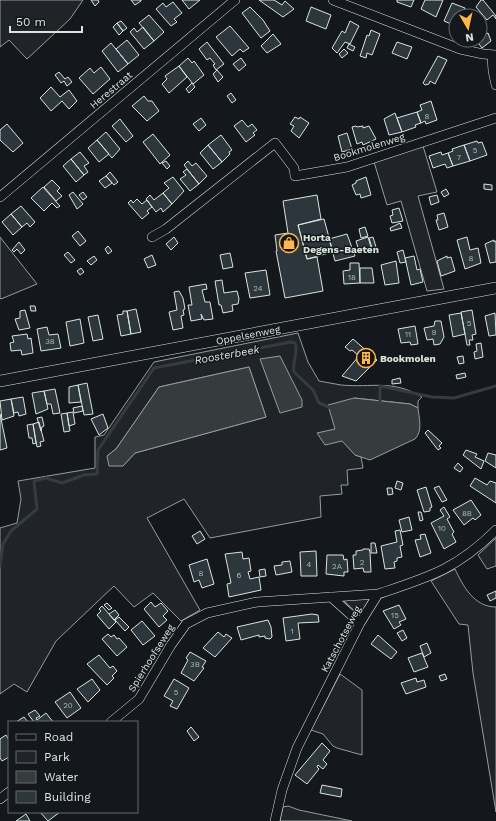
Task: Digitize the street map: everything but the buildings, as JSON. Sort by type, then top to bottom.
[{"type":"street","name":"Herestraat","points":[[0,197],[235,0]]},
{"type":"street","points":[[333,0],[460,49],[494,56],[493,71],[496,85]]},
{"type":"street","name":"Bookmolenweg","points":[[152,237],[166,230],[275,142],[294,168],[295,176],[347,167],[496,118]]},
{"type":"street","name":"Oppelsenweg","points":[[0,381],[496,288]]},
{"type":"street","points":[[378,594],[429,578],[446,569],[461,560],[496,530]]},
{"type":"street","name":"Spierhoofseweg","points":[[112,721],[139,699],[171,644],[186,624],[207,613],[256,602],[378,594]]},
{"type":"street","name":"Katschotseweg","points":[[275,821],[282,790],[296,748],[360,623],[378,594]]},
{"type":"street","points":[[331,596],[360,623]]},
{"type":"green space","points":[[0,0],[83,0],[70,19],[27,59],[9,40],[0,47]]},
{"type":"green space","points":[[423,146],[437,192],[418,196],[444,289],[427,291],[401,201],[387,205],[374,162]]},
{"type":"green space","points":[[0,237],[37,284],[1,299],[0,298]]},
{"type":"green space","points":[[298,333],[308,362],[319,381],[352,386],[391,386],[411,391],[422,397],[418,401],[418,408],[410,404],[354,398],[335,430],[318,433],[343,441],[355,455],[361,457],[363,468],[347,470],[348,485],[341,485],[342,494],[320,496],[321,517],[210,538],[184,499],[147,518],[200,610],[181,621],[153,593],[134,607],[114,586],[56,641],[27,692],[14,684],[0,694],[0,528],[17,523],[21,499],[18,481],[95,468],[95,437],[104,435],[154,362]],"holes":[[[249,367],[266,417],[135,453],[123,466],[107,456],[116,449],[159,387]]]},
{"type":"green space","points":[[496,538],[496,566],[487,569],[478,555]]},
{"type":"green space","points":[[455,569],[470,594],[475,599],[488,606],[496,607],[496,812],[473,673],[468,625],[459,624],[431,581]]},
{"type":"green space","points":[[370,598],[360,616],[343,600]]},
{"type":"green space","points":[[340,674],[362,690],[362,755],[337,748],[333,746],[323,734],[311,730]]},
{"type":"green space","points":[[288,806],[299,810],[352,821],[280,821],[283,807]]},
{"type":"water","points":[[280,356],[302,400],[302,407],[280,413],[260,359]]},
{"type":"water","points":[[249,367],[266,417],[135,453],[123,466],[109,466],[107,456],[116,449],[159,387]]},
{"type":"water","points":[[354,398],[410,404],[418,408],[420,428],[417,436],[415,439],[370,460],[355,455],[342,441],[325,445],[317,433],[335,429],[328,405]]},
{"type":"waterway","name":"Roosterbeek","points":[[0,566],[3,544],[11,531],[37,509],[34,481],[46,478],[62,483],[84,475],[97,474],[98,450],[154,368],[291,342],[295,343],[296,346],[294,372],[313,390],[319,403],[331,408]]},
{"type":"waterway","name":"Roosterbeek","points":[[380,405],[380,386],[432,397],[454,398],[496,386]]},
{"type":"place","name":"Horta Degens-Baeten","points":[[289,243]]},
{"type":"place","name":"Bookmolen","points":[[366,358]]}]
